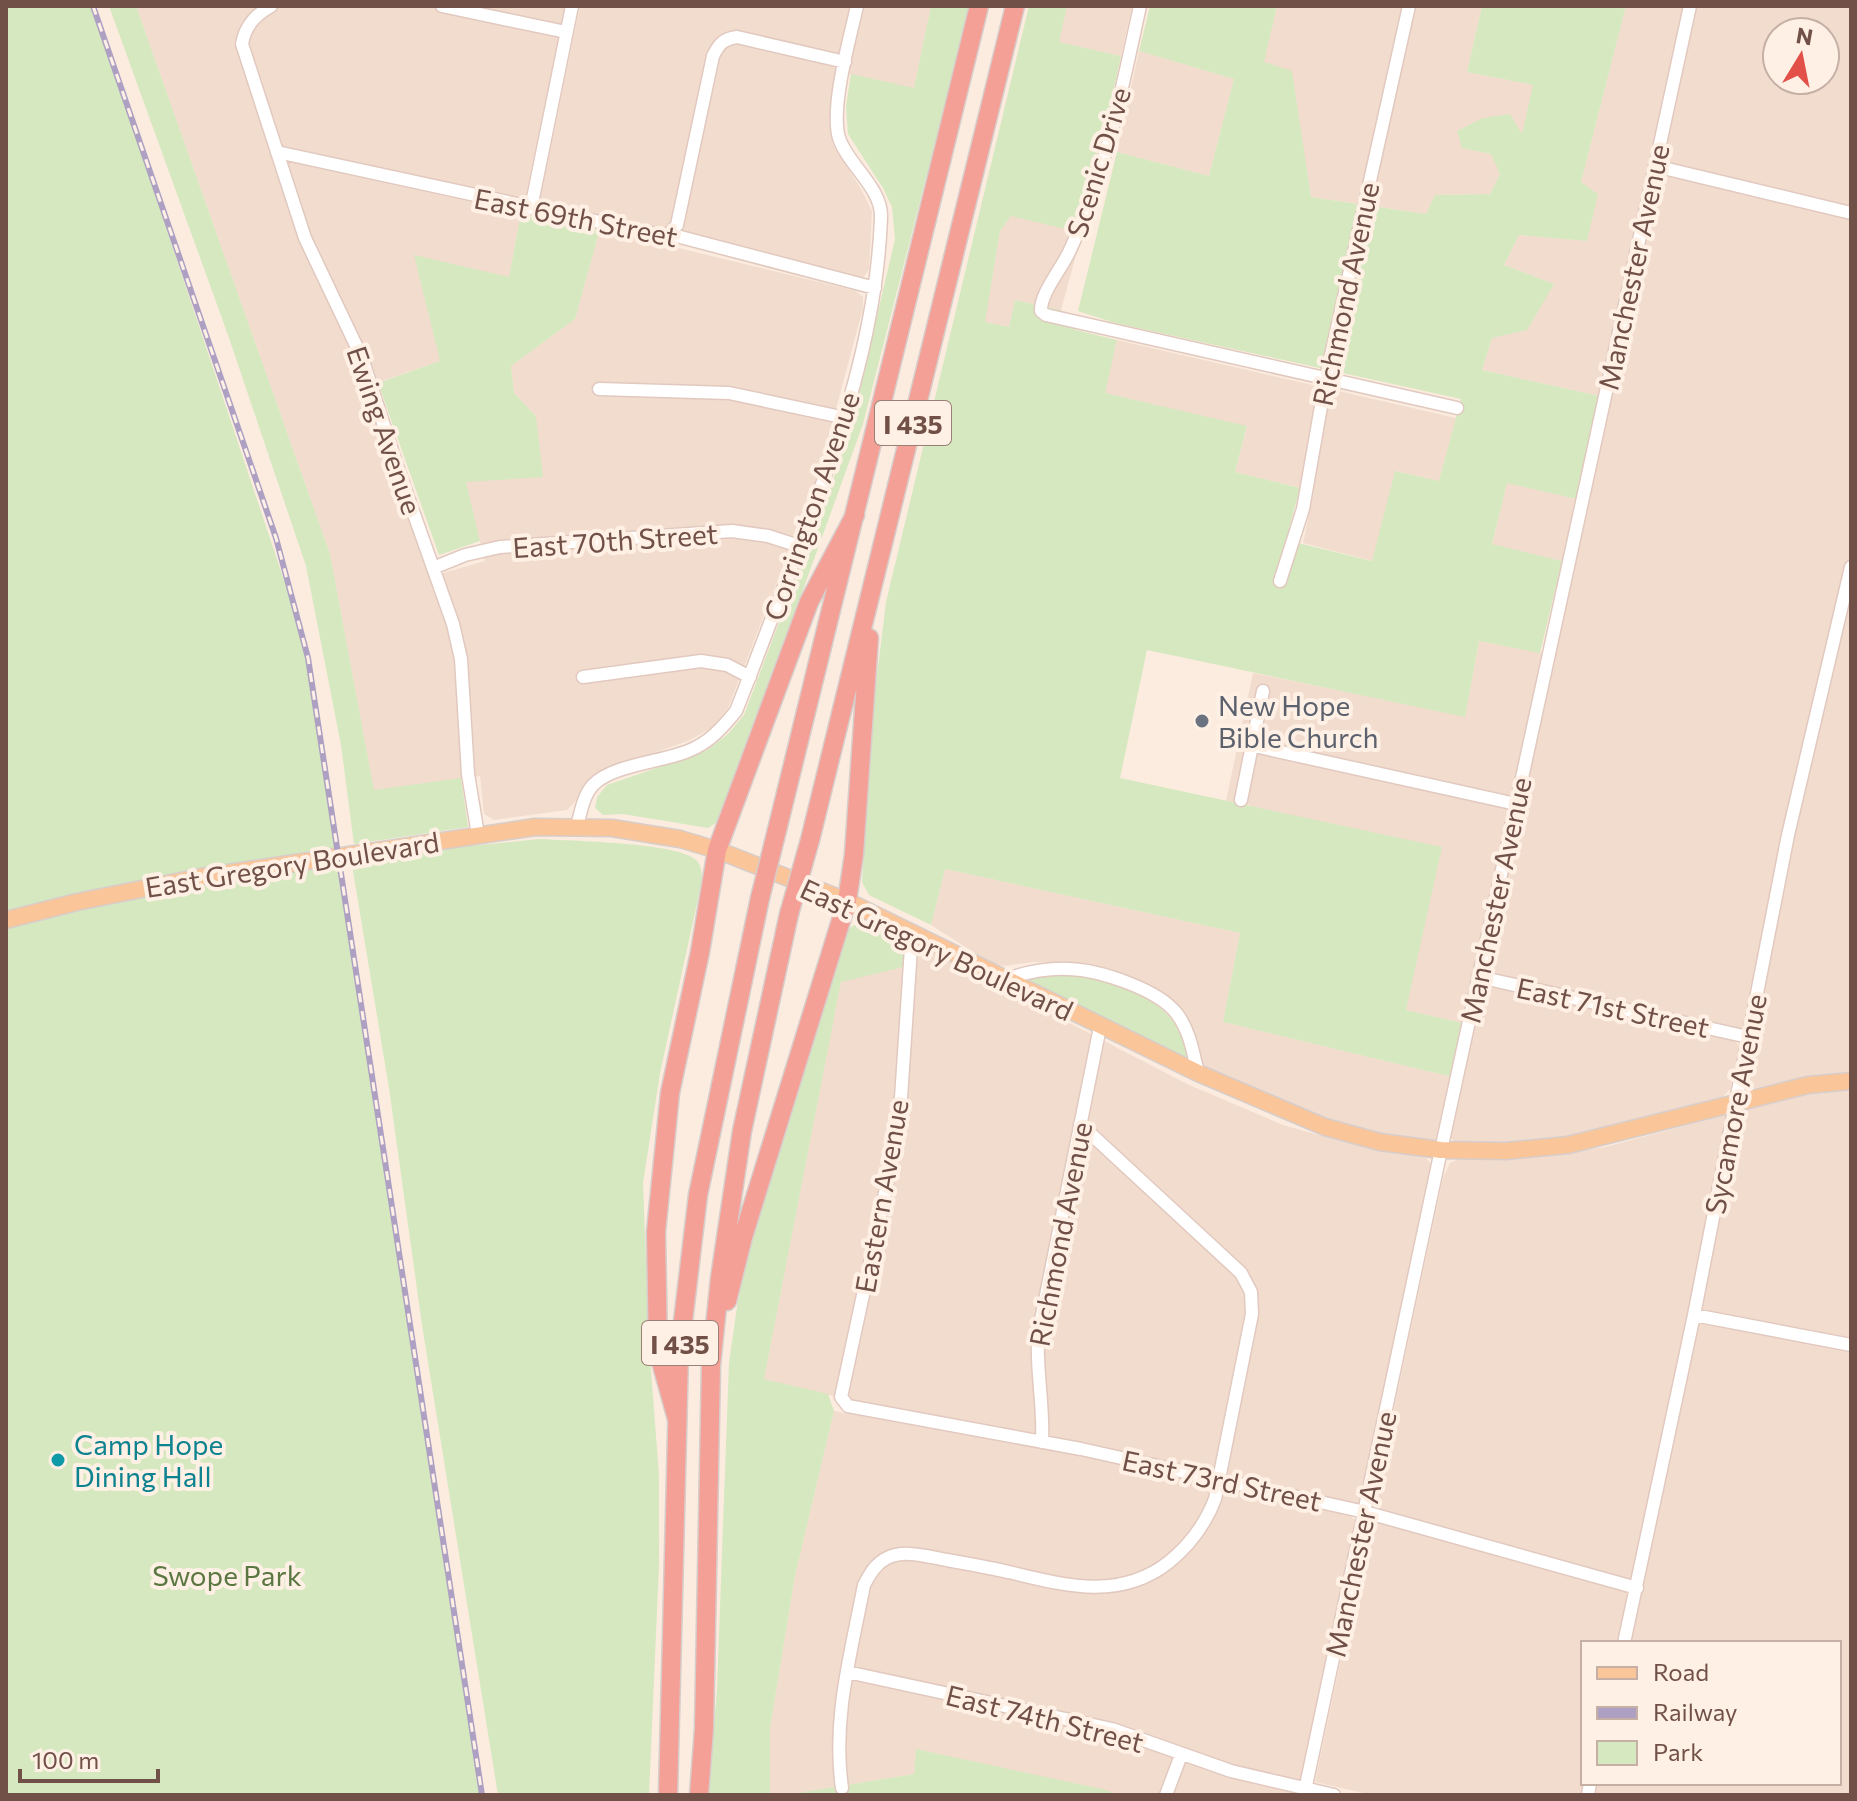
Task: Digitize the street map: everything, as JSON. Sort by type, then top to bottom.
[{"type":"highway","name":"I 435","points":[[668,1795],[679,1355],[698,1195],[760,898],[979,6]]},
{"type":"highway","name":"I 435","points":[[699,1795],[704,1729],[711,1365],[733,1184],[789,914],[872,591],[1015,6]]},
{"type":"highway","points":[[677,1419],[658,1351],[656,1232],[670,1093],[700,952],[717,850],[809,602],[855,515]]},
{"type":"highway","points":[[711,1365],[743,1237],[847,901],[854,854],[872,591]]},
{"type":"main road","name":"East Gregory Boulevard","points":[[6,920],[170,883],[535,827],[577,826],[680,839],[717,850],[847,901],[1198,1073],[1325,1127],[1380,1142],[1441,1150],[1506,1151],[1568,1145],[1808,1085],[1851,1081]]},
{"type":"street","name":"Ewing Avenue","points":[[271,6],[249,23],[242,44],[305,238],[362,358],[453,624],[461,659],[468,774],[478,835]]},
{"type":"street","points":[[442,6],[566,32]]},
{"type":"street","points":[[531,208],[572,6]]},
{"type":"street","name":"Corrington Avenue","points":[[577,826],[586,796],[601,779],[688,752],[716,734],[736,711],[846,418],[875,288],[882,213],[869,184],[849,157],[838,135],[839,97],[857,6]]},
{"type":"street","name":"Scenic Drive","points":[[1140,6],[1116,113],[1087,214],[1067,257],[1042,299],[1041,311],[1046,315],[1326,378]]},
{"type":"street","name":"Richmond Avenue","points":[[1280,581],[1303,509],[1326,378],[1409,6]]},
{"type":"street","name":"Manchester Avenue","points":[[1304,1792],[1690,6]]},
{"type":"street","points":[[669,234],[677,225],[713,56],[723,41],[737,37],[845,62]]},
{"type":"street","name":"East 69th Street","points":[[277,152],[660,235],[669,234],[875,288]]},
{"type":"street","points":[[1655,166],[1851,213]]},
{"type":"street","points":[[1326,378],[1457,408]]},
{"type":"street","points":[[599,389],[729,393],[846,418]]},
{"type":"street","name":"East 70th Street","points":[[433,568],[465,555],[500,547],[732,531],[768,536],[799,546]]},
{"type":"street","name":"Sycamore Avenue","points":[[1624,1641],[1694,1315],[1788,835],[1851,567]]},
{"type":"street","points":[[583,677],[701,661],[727,665],[750,677]]},
{"type":"street","points":[[1241,800],[1263,691]]},
{"type":"street","points":[[1236,742],[1516,804]]},
{"type":"street","name":"Eastern Avenue","points":[[848,1406],[841,1397],[899,1128],[912,933]]},
{"type":"street","points":[[1007,979],[1027,972],[1072,969],[1144,989],[1176,1013],[1190,1037],[1198,1073]]},
{"type":"street","name":"East 71st Street","points":[[1479,977],[1748,1037]]},
{"type":"street","name":"Richmond Avenue","points":[[1042,1442],[1038,1335],[1100,1027]]},
{"type":"street","points":[[842,1788],[837,1730],[864,1585],[875,1567],[897,1555],[912,1554],[997,1569],[1071,1587],[1093,1589],[1120,1586],[1141,1579],[1167,1564],[1197,1535],[1208,1516],[1219,1480],[1252,1314],[1251,1292],[1241,1273],[1080,1124]]},
{"type":"street","points":[[1694,1315],[1851,1345]]},
{"type":"street","name":"East 73rd Street","points":[[848,1406],[1042,1442],[1365,1512],[1637,1588]]},
{"type":"street","name":"East 74th Street","points":[[847,1672],[1112,1729],[1231,1771],[1304,1792],[1334,1795]]},
{"type":"street","points":[[1166,1795],[1181,1755]]},
{"type":"shaded area","points":[[136,6],[565,6],[525,199],[283,146],[289,162],[521,213],[509,277],[440,361],[365,387],[429,577],[485,561],[465,482],[536,416],[514,393],[511,366],[575,319],[600,229],[856,291],[863,297],[863,308],[818,476],[728,708],[713,727],[688,741],[604,770],[589,780],[567,810],[494,820],[484,814],[480,776],[374,791],[330,554]]},
{"type":"shaded area","points":[[580,6],[931,6],[914,89],[835,71],[829,122],[833,144],[872,211],[869,269],[863,278],[540,201]]},
{"type":"shaded area","points":[[1067,6],[1132,6],[1121,56],[1058,42]]},
{"type":"shaded area","points":[[1277,6],[1404,6],[1360,204],[1311,197],[1305,161],[1263,62]]},
{"type":"shaded area","points":[[1414,6],[1482,6],[1467,72],[1534,85],[1522,135],[1462,148],[1492,154],[1500,174],[1490,194],[1435,195],[1426,214],[1367,205]]},
{"type":"shaded area","points":[[1626,6],[1683,6],[1599,396],[1482,370],[1492,338],[1554,284],[1504,265],[1519,235],[1587,241],[1581,182]]},
{"type":"shaded area","points":[[1696,6],[1851,6],[1851,1074],[1755,1088],[1745,1085],[1752,1031],[1474,974],[1462,1023],[1406,1010],[1250,805],[1226,801],[1253,673],[1465,716],[1479,641],[1554,655],[1658,182],[1672,175],[1671,164],[1664,158]]},
{"type":"shaded area","points":[[1139,51],[1234,79],[1209,176],[1117,152]]},
{"type":"shaded area","points":[[1011,215],[1082,233],[1061,310],[1015,300],[1009,327],[984,322],[1000,231]]},
{"type":"shaded area","points":[[1117,340],[1456,418],[1439,481],[1396,471],[1373,561],[1303,543],[1314,491],[1235,472],[1247,427],[1104,393]]},
{"type":"shaded area","points":[[1507,482],[1577,499],[1562,561],[1492,545]]},
{"type":"shaded area","points":[[945,869],[1240,933],[1223,1022],[1452,1077],[1435,1141],[1376,1132],[1327,1119],[1203,1067],[1192,1030],[1176,1002],[1145,982],[1073,964],[1034,962],[1003,966],[986,960],[931,925]]},
{"type":"shaded area","points":[[925,948],[1187,1084],[1283,1125],[1426,1158],[1431,1164],[1362,1503],[1356,1505],[1209,1472],[854,1401],[764,1379],[841,981],[917,964],[920,951]]},
{"type":"shaded area","points":[[1487,986],[1732,1038],[1739,1049],[1730,1089],[1721,1099],[1580,1137],[1504,1145],[1457,1144],[1451,1138],[1451,1127],[1482,990]]},
{"type":"shaded area","points":[[1851,1089],[1851,1795],[1372,1795],[1315,1782],[1443,1178],[1450,1163],[1461,1158],[1537,1157],[1605,1147],[1808,1093]]},
{"type":"shaded area","points":[[834,1411],[1081,1456],[1350,1516],[1356,1521],[1297,1795],[1119,1795],[916,1749],[914,1774],[770,1795],[770,1728],[795,1576]]},
{"type":"green space","name":"Swope Park","points":[[6,6],[92,6],[304,640],[482,1795],[6,1795]]},
{"type":"green space","points":[[109,6],[136,6],[330,554],[374,790],[461,778],[468,827],[354,844],[341,745],[306,566],[228,335]]},
{"type":"green space","points":[[931,6],[970,6],[863,424],[725,805],[716,823],[708,828],[623,814],[603,815],[595,808],[597,797],[607,785],[706,751],[728,734],[744,715],[839,464],[857,402],[895,239],[892,207],[848,134],[846,106],[851,74],[914,88]]},
{"type":"green space","points":[[1029,6],[1067,6],[1059,42],[1121,56],[1082,233],[1011,216],[1000,231],[985,322],[1009,327],[1015,300],[1061,310],[1076,330],[1117,340],[1105,393],[1247,426],[1235,472],[1300,488],[1286,540],[1372,561],[1395,471],[1439,481],[1461,399],[1115,323],[1078,311],[1117,152],[1209,176],[1234,79],[1139,51],[1150,6],[1277,6],[1264,62],[1292,71],[1311,197],[1426,214],[1435,195],[1490,194],[1500,174],[1491,154],[1462,148],[1457,131],[1483,118],[1510,114],[1522,134],[1533,85],[1467,72],[1482,6],[1626,6],[1581,182],[1598,194],[1587,241],[1519,235],[1504,265],[1554,284],[1527,330],[1492,338],[1482,370],[1599,396],[1577,499],[1507,483],[1492,544],[1562,561],[1540,653],[1479,641],[1465,717],[1147,650],[1120,778],[1442,847],[1406,1010],[1462,1023],[1452,1077],[1223,1022],[1240,933],[945,869],[931,925],[869,895],[862,882],[873,709],[886,602]]},
{"type":"green space","points":[[521,213],[600,229],[575,319],[511,366],[514,393],[536,416],[543,477],[466,482],[480,541],[439,555],[378,383],[440,361],[414,255],[509,277]]},
{"type":"green space","points":[[539,839],[670,850],[697,861],[702,873],[660,1073],[643,1183],[649,1345],[659,1475],[659,1564],[649,1795],[498,1795],[352,865],[431,850]]},
{"type":"green space","points":[[858,923],[872,924],[905,939],[903,967],[841,982],[764,1379],[828,1394],[834,1411],[795,1576],[770,1728],[770,1795],[708,1795],[717,1690],[729,1363],[737,1307],[755,1219],[846,930]]},
{"type":"green space","points":[[1058,973],[1100,980],[1140,994],[1172,1020],[1183,1037],[1189,1058],[1184,1061],[1024,979]]},
{"type":"green space","points":[[916,1749],[1119,1795],[785,1795],[914,1774]]},
{"type":"railway","points":[[93,6],[276,538],[308,658],[482,1795]]},
{"type":"place","name":"New Hope Bible Church","points":[[1202,721]]},
{"type":"place","name":"Camp Hope Dining Hall","points":[[58,1460]]}]
